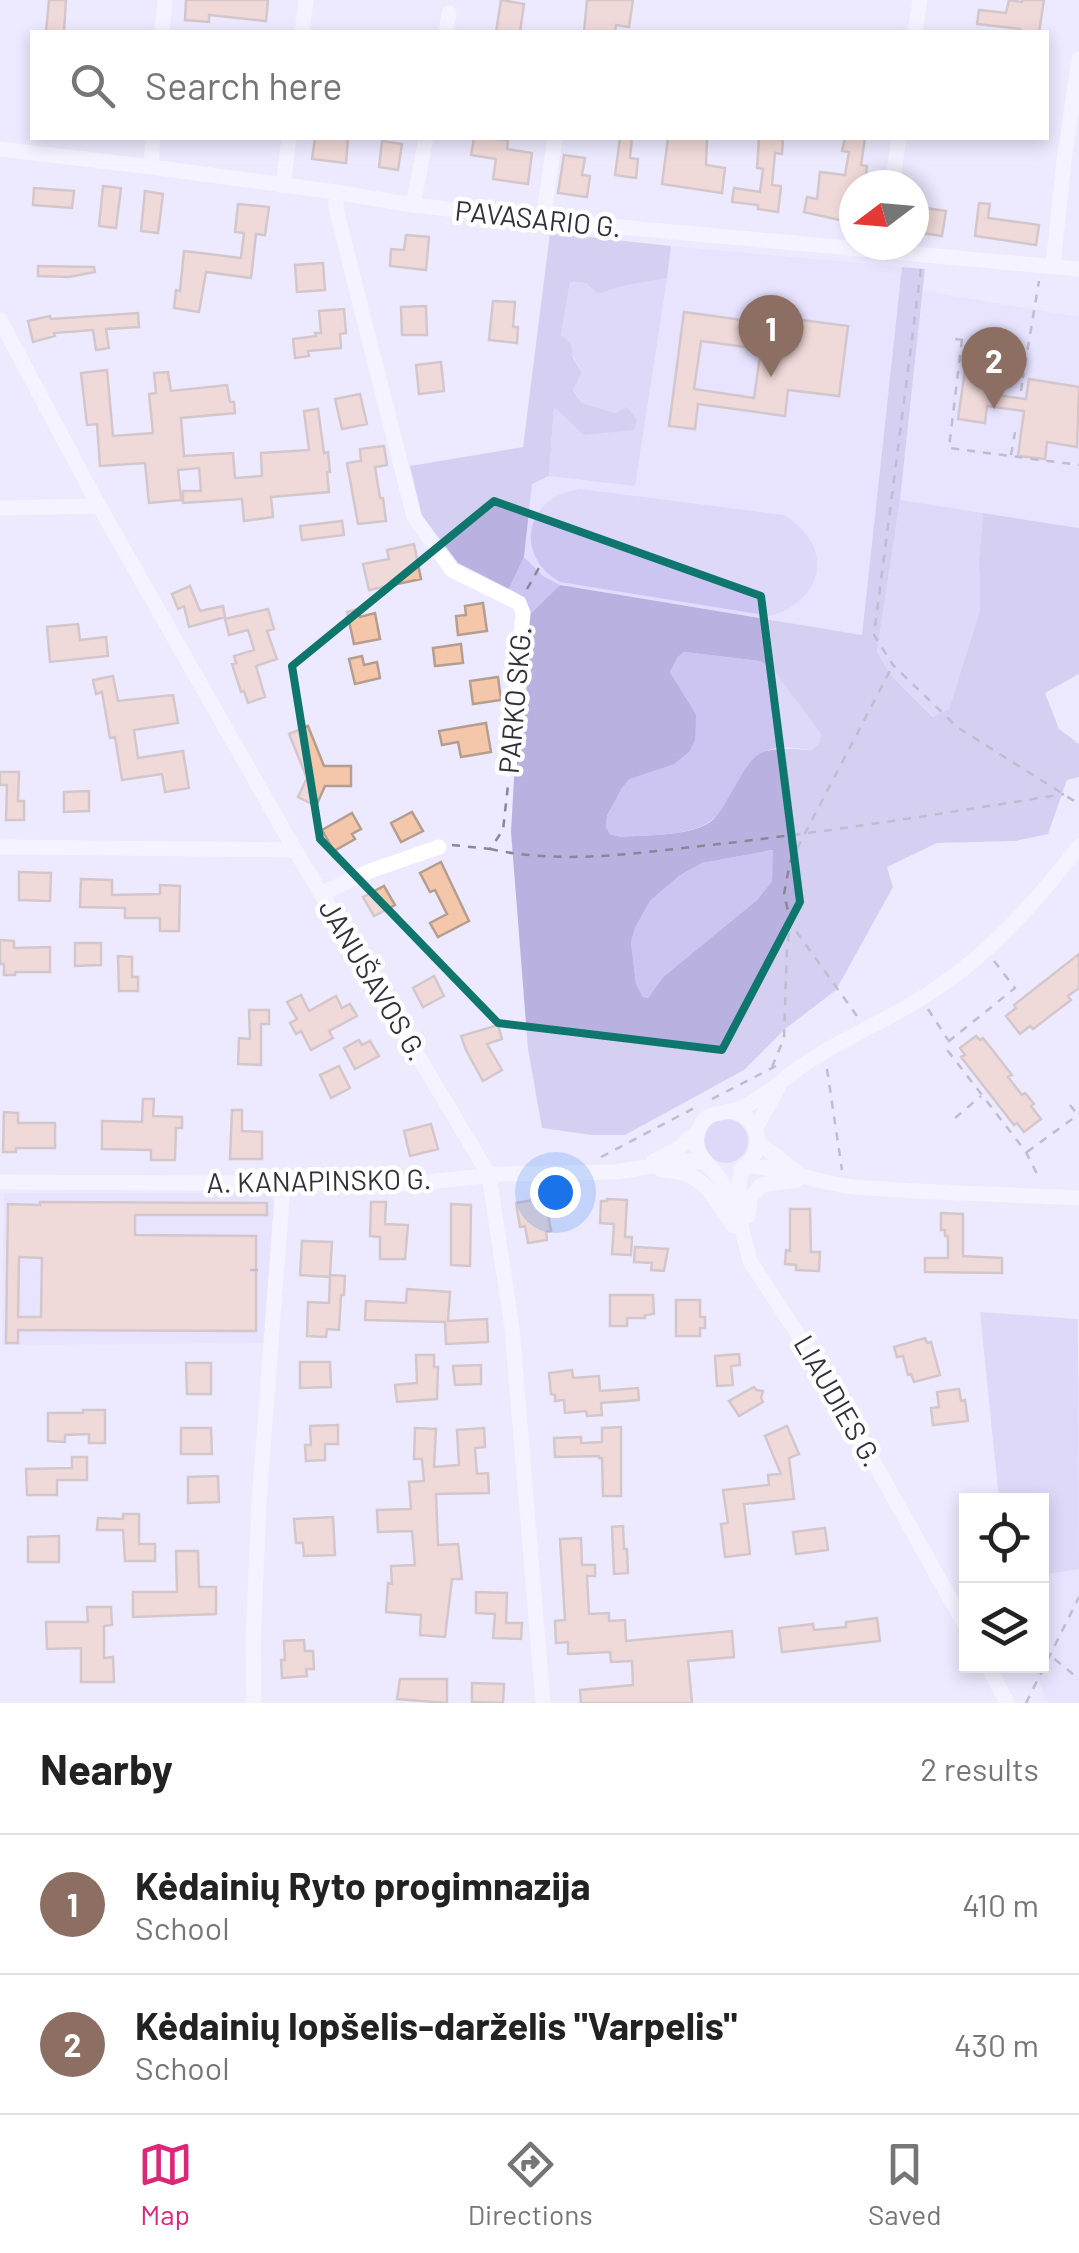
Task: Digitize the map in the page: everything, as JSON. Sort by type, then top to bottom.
[{"type":"street","points":[[162,30],[165,0]]},
{"type":"street","points":[[302,30],[306,0]]},
{"type":"street","points":[[915,30],[920,0]]},
{"type":"street","points":[[446,30],[449,13]]},
{"type":"street","points":[[1048,265],[1079,59]]},
{"type":"street","points":[[151,167],[154,140]]},
{"type":"street","points":[[283,186],[289,140]]},
{"type":"street","points":[[413,205],[426,140]]},
{"type":"street","points":[[543,220],[556,140]]},
{"type":"street","points":[[894,170],[899,140]]},
{"type":"street","name":"PAVASARIO G.","points":[[0,149],[543,220],[839,245]]},
{"type":"street","name":"PARKO SKG.","points":[[336,192],[336,209],[414,516],[452,570],[519,603],[524,613],[509,769]]},
{"type":"street","name":"PAVASARIO G.","points":[[929,255],[1079,268]]},
{"type":"street","name":"JANUŠAVOS G.","points":[[0,320],[99,506],[295,850],[489,1175],[512,1328],[544,1703]]},
{"type":"street","points":[[0,508],[99,506]]},
{"type":"street","points":[[734,1111],[776,1075],[920,999],[969,966],[1058,874],[1079,846]]},
{"type":"street","points":[[0,847],[295,850]]},
{"type":"street","points":[[321,894],[439,847]]},
{"type":"street","points":[[744,1167],[757,1152],[757,1136],[776,1075]]},
{"type":"street","points":[[637,1170],[679,1148],[714,1113],[734,1111],[743,1114],[757,1136],[806,1179]]},
{"type":"street","points":[[698,1131],[696,1145],[727,1191],[732,1226]]},
{"type":"street","points":[[637,1170],[682,1161],[708,1164],[727,1172],[762,1166],[841,1185],[1079,1198]]},
{"type":"street","name":"LIAUDIES G.","points":[[744,1167],[739,1180],[740,1206],[750,1261],[829,1382],[959,1614]]},
{"type":"street","points":[[637,1170],[691,1174],[714,1196],[750,1261]]},
{"type":"street","name":"A. KANAPINSKO G.","points":[[0,1182],[410,1184],[489,1175],[637,1170]]},
{"type":"street","points":[[750,1261],[748,1212],[753,1192],[774,1182],[806,1179]]},
{"type":"street","points":[[254,1703],[258,1502],[282,1184]]},
{"type":"street","points":[[992,1673],[1008,1703]]},
{"type":"path","points":[[922,260],[874,635],[893,665],[957,727],[1079,804]]},
{"type":"path","points":[[1021,391],[1048,265]]},
{"type":"path","points":[[955,338],[997,344],[1024,376]]},
{"type":"path","points":[[962,339],[950,448],[1079,465]]},
{"type":"path","points":[[1011,456],[1015,432]]},
{"type":"path","points":[[519,603],[540,566]]},
{"type":"path","points":[[862,1022],[806,947],[792,924],[784,894],[790,862],[893,665]]},
{"type":"path","name":"PARKO SKG.","points":[[490,849],[504,830],[509,769]]},
{"type":"path","points":[[439,847],[459,844],[558,858],[596,858],[804,834],[1064,794]]},
{"type":"path","points":[[776,1075],[784,1038],[787,946],[792,924]]},
{"type":"path","points":[[949,1041],[1016,988],[986,949]]},
{"type":"path","points":[[920,999],[949,1041],[948,1051],[1026,1152],[1040,1180]]},
{"type":"path","points":[[822,1053],[842,1170],[841,1185]]},
{"type":"path","points":[[955,1118],[982,1096]]},
{"type":"path","points":[[1026,1152],[1078,1114],[1070,1105]]},
{"type":"path","points":[[1026,1703],[1079,1596]]},
{"type":"path","points":[[1050,1655],[1079,1679]]},
{"type":"highlighted area","points":[[494,501],[761,596],[800,902],[722,1050],[498,1023],[320,839],[292,666]]},
{"type":"shaded area","points":[[550,233],[671,246],[667,278],[598,294],[586,283],[570,282],[561,335],[571,344],[573,358],[582,372],[573,390],[582,403],[616,413],[627,407],[637,420],[634,430],[584,435],[554,407],[549,476],[532,484],[524,557],[509,589],[458,563],[422,516],[410,466],[523,447]]},
{"type":"shaded area","points":[[671,246],[902,267],[862,635],[560,585],[543,576],[524,557],[532,484],[549,476],[635,485]]},
{"type":"shaded area","points":[[902,267],[925,269],[900,500],[877,652],[891,675],[933,717],[949,709],[980,610],[983,513],[1079,528],[1079,674],[1045,693],[1059,729],[1079,744],[1079,777],[1067,780],[1048,834],[1015,841],[937,843],[887,867],[893,887],[836,990],[785,1029],[744,1070],[625,1135],[542,1128],[528,1049],[511,832],[515,761],[528,680],[529,615],[560,585],[862,635]],"holes":[[[684,652],[760,661],[773,669],[821,734],[819,744],[811,750],[777,749],[758,755],[719,814],[699,828],[653,835],[610,834],[607,816],[630,779],[674,764],[689,752],[695,740],[696,714],[670,672]],[[773,850],[772,881],[757,900],[663,977],[648,998],[643,997],[636,984],[631,942],[650,901],[679,876],[702,863]]]},
{"type":"shaded area","points":[[667,278],[635,486],[549,476],[554,406],[617,413],[582,403],[573,389],[582,372],[561,335],[570,282],[586,283],[598,294]]},
{"type":"shaded area","points":[[923,291],[1079,317],[1079,528],[900,500]]},
{"type":"shaded area","points":[[581,489],[784,515],[811,541],[817,571],[812,585],[803,598],[770,616],[560,582],[535,556],[532,527],[548,502]]},
{"type":"shaded area","points":[[900,500],[983,513],[980,610],[949,709],[934,717],[891,675],[877,652]]},
{"type":"shaded area","points":[[524,557],[543,576],[560,585],[529,615],[524,599],[509,589]]},
{"type":"shaded area","points":[[684,652],[760,661],[774,669],[821,734],[819,744],[811,750],[781,747],[760,755],[743,773],[724,807],[698,828],[653,835],[610,834],[607,816],[622,788],[630,779],[649,772],[696,714],[670,672]]},
{"type":"shaded area","points":[[774,850],[772,881],[757,900],[663,977],[648,998],[643,997],[636,984],[631,942],[650,901],[679,876],[702,863]]},
{"type":"shaded area","points":[[726,1119],[741,1126],[748,1141],[741,1156],[726,1163],[711,1156],[704,1141],[711,1126]]},
{"type":"shaded area","points":[[4,1193],[267,1193],[274,1201],[264,1343],[2,1345]]},
{"type":"shaded area","points":[[980,1312],[1078,1319],[1079,1569],[1049,1574],[1049,1493],[998,1493]]},
{"type":"shaded area","points":[[1079,1569],[1079,1703],[1048,1703],[1036,1673],[1049,1673],[1049,1574]]},
{"type":"building","points":[[49,0],[66,0],[64,30],[46,30]]},
{"type":"building","points":[[186,0],[268,0],[266,21],[209,15],[209,22],[185,20]]},
{"type":"building","points":[[501,0],[524,4],[520,30],[496,30]]},
{"type":"building","points":[[587,0],[633,0],[629,27],[584,30]]},
{"type":"building","points":[[1009,0],[1044,0],[1039,30],[977,24],[979,10],[1006,13]]},
{"type":"building","points":[[315,140],[348,140],[346,163],[312,159]]},
{"type":"building","points":[[474,140],[508,140],[507,149],[532,153],[528,184],[493,179],[496,159],[471,155]]},
{"type":"building","points":[[620,140],[632,140],[630,158],[638,159],[636,178],[615,175]]},
{"type":"building","points":[[668,140],[707,140],[706,165],[725,168],[722,193],[662,184]]},
{"type":"building","points":[[759,140],[783,140],[782,154],[775,153],[772,185],[781,186],[778,212],[732,202],[734,188],[760,192],[763,169],[757,168]]},
{"type":"building","points":[[845,140],[865,140],[861,165],[867,166],[867,170],[846,170],[849,152],[842,151]]},
{"type":"building","points":[[382,141],[402,144],[398,170],[379,167]]},
{"type":"building","points":[[564,155],[585,158],[582,175],[590,176],[587,197],[558,193]]},
{"type":"building","points":[[820,172],[839,174],[839,220],[804,212],[807,197],[817,199]]},
{"type":"building","points":[[103,186],[121,188],[116,228],[99,226]]},
{"type":"building","points":[[34,188],[74,191],[72,208],[33,205]]},
{"type":"building","points":[[145,191],[163,194],[158,233],[141,231]]},
{"type":"building","points":[[979,203],[990,204],[988,218],[1039,225],[1036,245],[975,236]]},
{"type":"building","points":[[238,204],[269,207],[265,235],[256,234],[251,278],[206,272],[199,312],[174,308],[184,251],[241,258],[244,233],[235,232]]},
{"type":"building","points":[[929,208],[946,211],[942,236],[929,234]]},
{"type":"building","points":[[406,235],[429,237],[426,270],[390,266],[391,249],[404,250]]},
{"type":"building","points":[[323,263],[325,290],[297,292],[295,265]]},
{"type":"building","points":[[38,266],[94,267],[95,272],[69,277],[38,276]]},
{"type":"building","points":[[768,297],[782,299],[779,317],[848,326],[839,396],[788,390],[785,416],[698,404],[695,429],[669,426],[684,312],[764,323]],"holes":[[[701,341],[761,349],[754,398],[694,389]]]},
{"type":"building","points":[[493,301],[515,302],[513,327],[518,327],[517,343],[489,340]]},
{"type":"building","points":[[426,306],[427,335],[402,335],[401,307]]},
{"type":"building","points":[[344,309],[346,333],[340,334],[341,348],[308,351],[309,356],[295,358],[293,339],[321,333],[319,311]]},
{"type":"building","points":[[138,313],[139,327],[106,329],[109,348],[96,350],[93,330],[54,333],[55,336],[33,342],[28,321],[50,316],[51,319]]},
{"type":"building","points":[[969,343],[996,347],[989,394],[1026,399],[1029,379],[1079,387],[1077,447],[1047,442],[1045,459],[1018,456],[1024,411],[987,406],[985,423],[958,419]]},
{"type":"building","points":[[441,362],[444,391],[419,394],[416,365]]},
{"type":"building","points":[[107,370],[113,436],[153,433],[149,394],[156,393],[154,373],[168,372],[171,391],[227,385],[235,413],[181,418],[184,456],[233,453],[235,478],[262,476],[261,453],[309,450],[304,411],[318,409],[324,453],[328,452],[329,492],[271,497],[273,517],[244,521],[242,499],[183,503],[183,491],[201,491],[199,468],[178,470],[181,500],[149,503],[145,463],[100,466],[97,424],[87,425],[81,373]]},
{"type":"building","points":[[360,394],[367,424],[342,429],[335,399]]},
{"type":"building","points":[[384,446],[387,465],[375,467],[386,521],[358,524],[347,463],[361,461],[360,449]]},
{"type":"building","points":[[342,521],[344,535],[302,540],[300,526]]},
{"type":"building","points":[[414,544],[421,579],[369,590],[363,564],[389,559],[387,550]]},
{"type":"building","points":[[190,586],[200,611],[223,606],[225,617],[189,627],[184,606],[178,609],[172,594]]},
{"type":"building","points":[[483,603],[487,631],[458,635],[456,616],[466,615],[465,606]]},
{"type":"building","points":[[268,609],[274,629],[267,631],[277,659],[256,666],[265,697],[248,703],[232,664],[236,663],[234,656],[254,650],[248,630],[229,635],[225,619]]},
{"type":"building","points":[[358,609],[360,617],[375,613],[380,639],[354,644],[347,612]]},
{"type":"building","points":[[78,624],[80,640],[106,637],[108,656],[50,662],[47,627]]},
{"type":"building","points":[[461,644],[463,663],[435,666],[433,648]]},
{"type":"building","points":[[362,656],[364,665],[377,662],[380,678],[355,684],[349,659]]},
{"type":"building","points":[[113,676],[118,701],[173,695],[178,723],[134,730],[138,758],[183,751],[189,788],[165,792],[162,774],[122,780],[102,692],[96,694],[93,680]]},
{"type":"building","points":[[498,677],[501,700],[473,704],[470,681]]},
{"type":"building","points":[[486,723],[491,752],[461,757],[458,742],[442,745],[439,731]]},
{"type":"building","points":[[308,726],[324,766],[351,766],[351,786],[325,786],[316,806],[298,797],[307,778],[289,734]]},
{"type":"building","points":[[0,772],[19,772],[18,801],[24,801],[24,820],[6,820],[7,785],[0,785]]},
{"type":"building","points":[[89,791],[89,811],[64,812],[64,792]]},
{"type":"building","points":[[412,812],[423,831],[401,842],[391,823]]},
{"type":"building","points":[[352,813],[361,829],[352,834],[355,839],[334,851],[322,830]]},
{"type":"building","points":[[441,862],[469,921],[438,937],[430,923],[447,914],[435,890],[430,892],[420,873]]},
{"type":"building","points":[[19,872],[51,873],[50,901],[19,900]]},
{"type":"building","points":[[81,879],[112,880],[112,895],[160,894],[160,885],[180,886],[179,931],[160,931],[160,918],[125,918],[125,908],[80,907]]},
{"type":"building","points":[[384,886],[395,905],[374,916],[363,897]]},
{"type":"building","points":[[0,940],[14,941],[14,948],[50,947],[50,972],[4,975]]},
{"type":"building","points":[[75,943],[101,943],[101,965],[75,966]]},
{"type":"building","points":[[1079,954],[1079,988],[1068,996],[1071,1000],[1033,1029],[1030,1026],[1020,1034],[1006,1016],[1016,1008],[1014,1005]]},
{"type":"building","points":[[118,956],[132,957],[132,977],[138,977],[138,991],[119,991]]},
{"type":"building","points":[[434,976],[444,996],[423,1007],[413,988]]},
{"type":"building","points":[[301,995],[309,1011],[336,996],[342,1008],[350,1004],[357,1016],[329,1031],[333,1038],[311,1050],[301,1031],[296,1034],[290,1023],[297,1019],[287,1002]]},
{"type":"building","points":[[249,1010],[269,1010],[269,1024],[261,1024],[261,1065],[238,1064],[239,1038],[250,1039]]},
{"type":"building","points":[[498,1025],[502,1039],[487,1044],[502,1070],[483,1081],[461,1036]]},
{"type":"building","points":[[976,1036],[983,1038],[1012,1075],[1008,1077],[1034,1104],[1031,1106],[1041,1119],[1024,1132],[1017,1123],[1014,1125],[961,1057],[965,1055],[960,1048]]},
{"type":"building","points":[[359,1040],[362,1045],[370,1041],[379,1056],[355,1069],[344,1048]]},
{"type":"building","points":[[339,1066],[350,1088],[331,1098],[320,1075]]},
{"type":"building","points":[[143,1099],[154,1099],[153,1116],[182,1117],[182,1128],[176,1128],[175,1160],[151,1160],[151,1150],[102,1149],[102,1121],[142,1122]]},
{"type":"building","points":[[232,1110],[242,1110],[242,1131],[262,1132],[262,1159],[230,1159]]},
{"type":"building","points":[[4,1112],[18,1113],[18,1123],[55,1123],[55,1148],[3,1152]]},
{"type":"building","points":[[431,1124],[438,1149],[410,1156],[404,1131]]},
{"type":"building","points":[[545,1198],[551,1231],[546,1232],[547,1240],[528,1243],[525,1226],[520,1227],[516,1203]]},
{"type":"building","points":[[627,1200],[625,1237],[632,1237],[631,1255],[612,1254],[614,1224],[600,1223],[601,1201]]},
{"type":"building","points":[[371,1202],[386,1202],[385,1224],[408,1225],[405,1259],[380,1259],[380,1237],[370,1236]]},
{"type":"building","points":[[267,1203],[267,1215],[135,1215],[135,1235],[256,1236],[256,1331],[18,1330],[18,1343],[6,1343],[8,1204]],"holes":[[[19,1257],[42,1258],[41,1317],[18,1317]]]},
{"type":"building","points":[[451,1204],[471,1205],[470,1266],[451,1265]]},
{"type":"building","points":[[790,1209],[810,1209],[811,1252],[820,1252],[819,1271],[796,1270],[796,1265],[785,1264],[786,1250],[790,1251]]},
{"type":"building","points":[[941,1213],[963,1214],[963,1256],[1002,1258],[1002,1273],[925,1272],[925,1258],[948,1258],[948,1236],[941,1230]]},
{"type":"building","points":[[302,1241],[332,1242],[330,1275],[345,1276],[339,1330],[327,1329],[326,1337],[307,1336],[308,1302],[329,1303],[330,1277],[300,1275]]},
{"type":"building","points":[[635,1247],[668,1249],[664,1271],[651,1270],[652,1263],[634,1262]]},
{"type":"building","points":[[407,1289],[450,1292],[448,1321],[487,1319],[488,1342],[446,1344],[445,1322],[365,1320],[366,1301],[406,1303]]},
{"type":"building","points":[[610,1295],[653,1295],[654,1314],[627,1318],[627,1326],[610,1326]]},
{"type":"building","points":[[676,1300],[700,1300],[705,1328],[700,1328],[700,1336],[676,1336]]},
{"type":"building","points":[[925,1338],[927,1343],[931,1342],[940,1375],[914,1382],[903,1356],[897,1357],[894,1347]]},
{"type":"building","points":[[739,1354],[740,1365],[731,1366],[733,1385],[717,1386],[715,1356]]},
{"type":"building","points":[[416,1355],[434,1355],[434,1367],[438,1367],[437,1399],[397,1402],[395,1385],[417,1383]]},
{"type":"building","points":[[300,1362],[330,1362],[331,1387],[300,1388]]},
{"type":"building","points":[[186,1363],[211,1363],[211,1394],[187,1394]]},
{"type":"building","points":[[481,1365],[481,1384],[455,1385],[453,1366]]},
{"type":"building","points":[[572,1370],[573,1378],[599,1376],[600,1391],[638,1388],[639,1400],[601,1403],[602,1415],[587,1416],[586,1411],[565,1413],[564,1400],[555,1401],[551,1394],[549,1373]]},
{"type":"building","points":[[754,1387],[763,1391],[763,1402],[739,1416],[729,1401]]},
{"type":"building","points":[[959,1389],[968,1421],[933,1425],[931,1408],[939,1407],[937,1392]]},
{"type":"building","points":[[105,1410],[105,1443],[89,1443],[89,1434],[65,1435],[65,1442],[48,1441],[48,1413]]},
{"type":"building","points":[[338,1425],[338,1444],[325,1444],[325,1460],[306,1461],[305,1445],[311,1445],[310,1426]]},
{"type":"building","points":[[787,1426],[799,1454],[789,1458],[794,1499],[744,1504],[750,1554],[725,1557],[721,1524],[728,1523],[723,1490],[769,1485],[768,1475],[781,1474],[765,1436]]},
{"type":"building","points":[[621,1427],[621,1496],[603,1496],[599,1456],[555,1457],[554,1438],[581,1437],[581,1443],[602,1442],[602,1428]]},
{"type":"building","points":[[181,1428],[211,1428],[212,1454],[181,1454]]},
{"type":"building","points":[[415,1428],[436,1429],[434,1467],[459,1465],[457,1430],[484,1428],[485,1447],[475,1448],[477,1474],[488,1473],[489,1493],[436,1494],[438,1545],[458,1544],[462,1579],[452,1579],[445,1637],[420,1635],[421,1615],[386,1612],[391,1566],[415,1565],[412,1531],[378,1532],[377,1510],[411,1509],[409,1482],[424,1481],[422,1459],[414,1459]]},
{"type":"building","points":[[72,1457],[87,1457],[87,1480],[57,1480],[57,1495],[27,1495],[26,1469],[72,1468]]},
{"type":"building","points":[[218,1476],[219,1502],[188,1503],[188,1477]]},
{"type":"building","points":[[123,1514],[139,1514],[139,1544],[155,1544],[155,1561],[125,1561],[123,1530],[97,1530],[98,1518],[123,1519]]},
{"type":"building","points":[[333,1517],[335,1555],[304,1556],[303,1543],[296,1543],[294,1519]]},
{"type":"building","points":[[623,1526],[628,1573],[614,1574],[612,1527]]},
{"type":"building","points":[[825,1528],[828,1550],[796,1554],[793,1532]]},
{"type":"building","points":[[59,1536],[59,1562],[28,1562],[28,1537]]},
{"type":"building","points":[[581,1538],[582,1565],[595,1565],[595,1576],[587,1576],[589,1614],[609,1613],[609,1621],[625,1620],[626,1641],[732,1631],[734,1657],[688,1661],[692,1703],[581,1703],[580,1690],[633,1685],[632,1661],[611,1662],[610,1652],[568,1654],[568,1642],[556,1643],[555,1621],[565,1620],[560,1539]]},
{"type":"building","points":[[176,1551],[198,1551],[199,1587],[216,1587],[216,1614],[133,1617],[133,1592],[177,1592]]},
{"type":"building","points":[[476,1592],[507,1593],[506,1623],[522,1623],[521,1639],[493,1638],[495,1614],[476,1613]]},
{"type":"building","points":[[87,1607],[111,1607],[112,1625],[104,1626],[104,1658],[113,1657],[114,1682],[81,1682],[81,1648],[47,1649],[46,1622],[88,1622]]},
{"type":"building","points":[[877,1618],[880,1641],[782,1652],[779,1628],[813,1624],[814,1630],[846,1627],[846,1622]]},
{"type":"building","points":[[304,1640],[305,1651],[313,1651],[314,1669],[306,1669],[307,1676],[282,1678],[284,1641]]},
{"type":"building","points":[[400,1679],[447,1679],[447,1703],[397,1699]]},
{"type":"building","points":[[472,1683],[504,1684],[503,1703],[472,1702]]},
{"type":"place","name":"Kėdainių Ryto progimnazija","points":[[771,377]]},
{"type":"place","name":"Kėdainių lopšelis-darželis \"Varpelis\"","points":[[994,409]]}]
